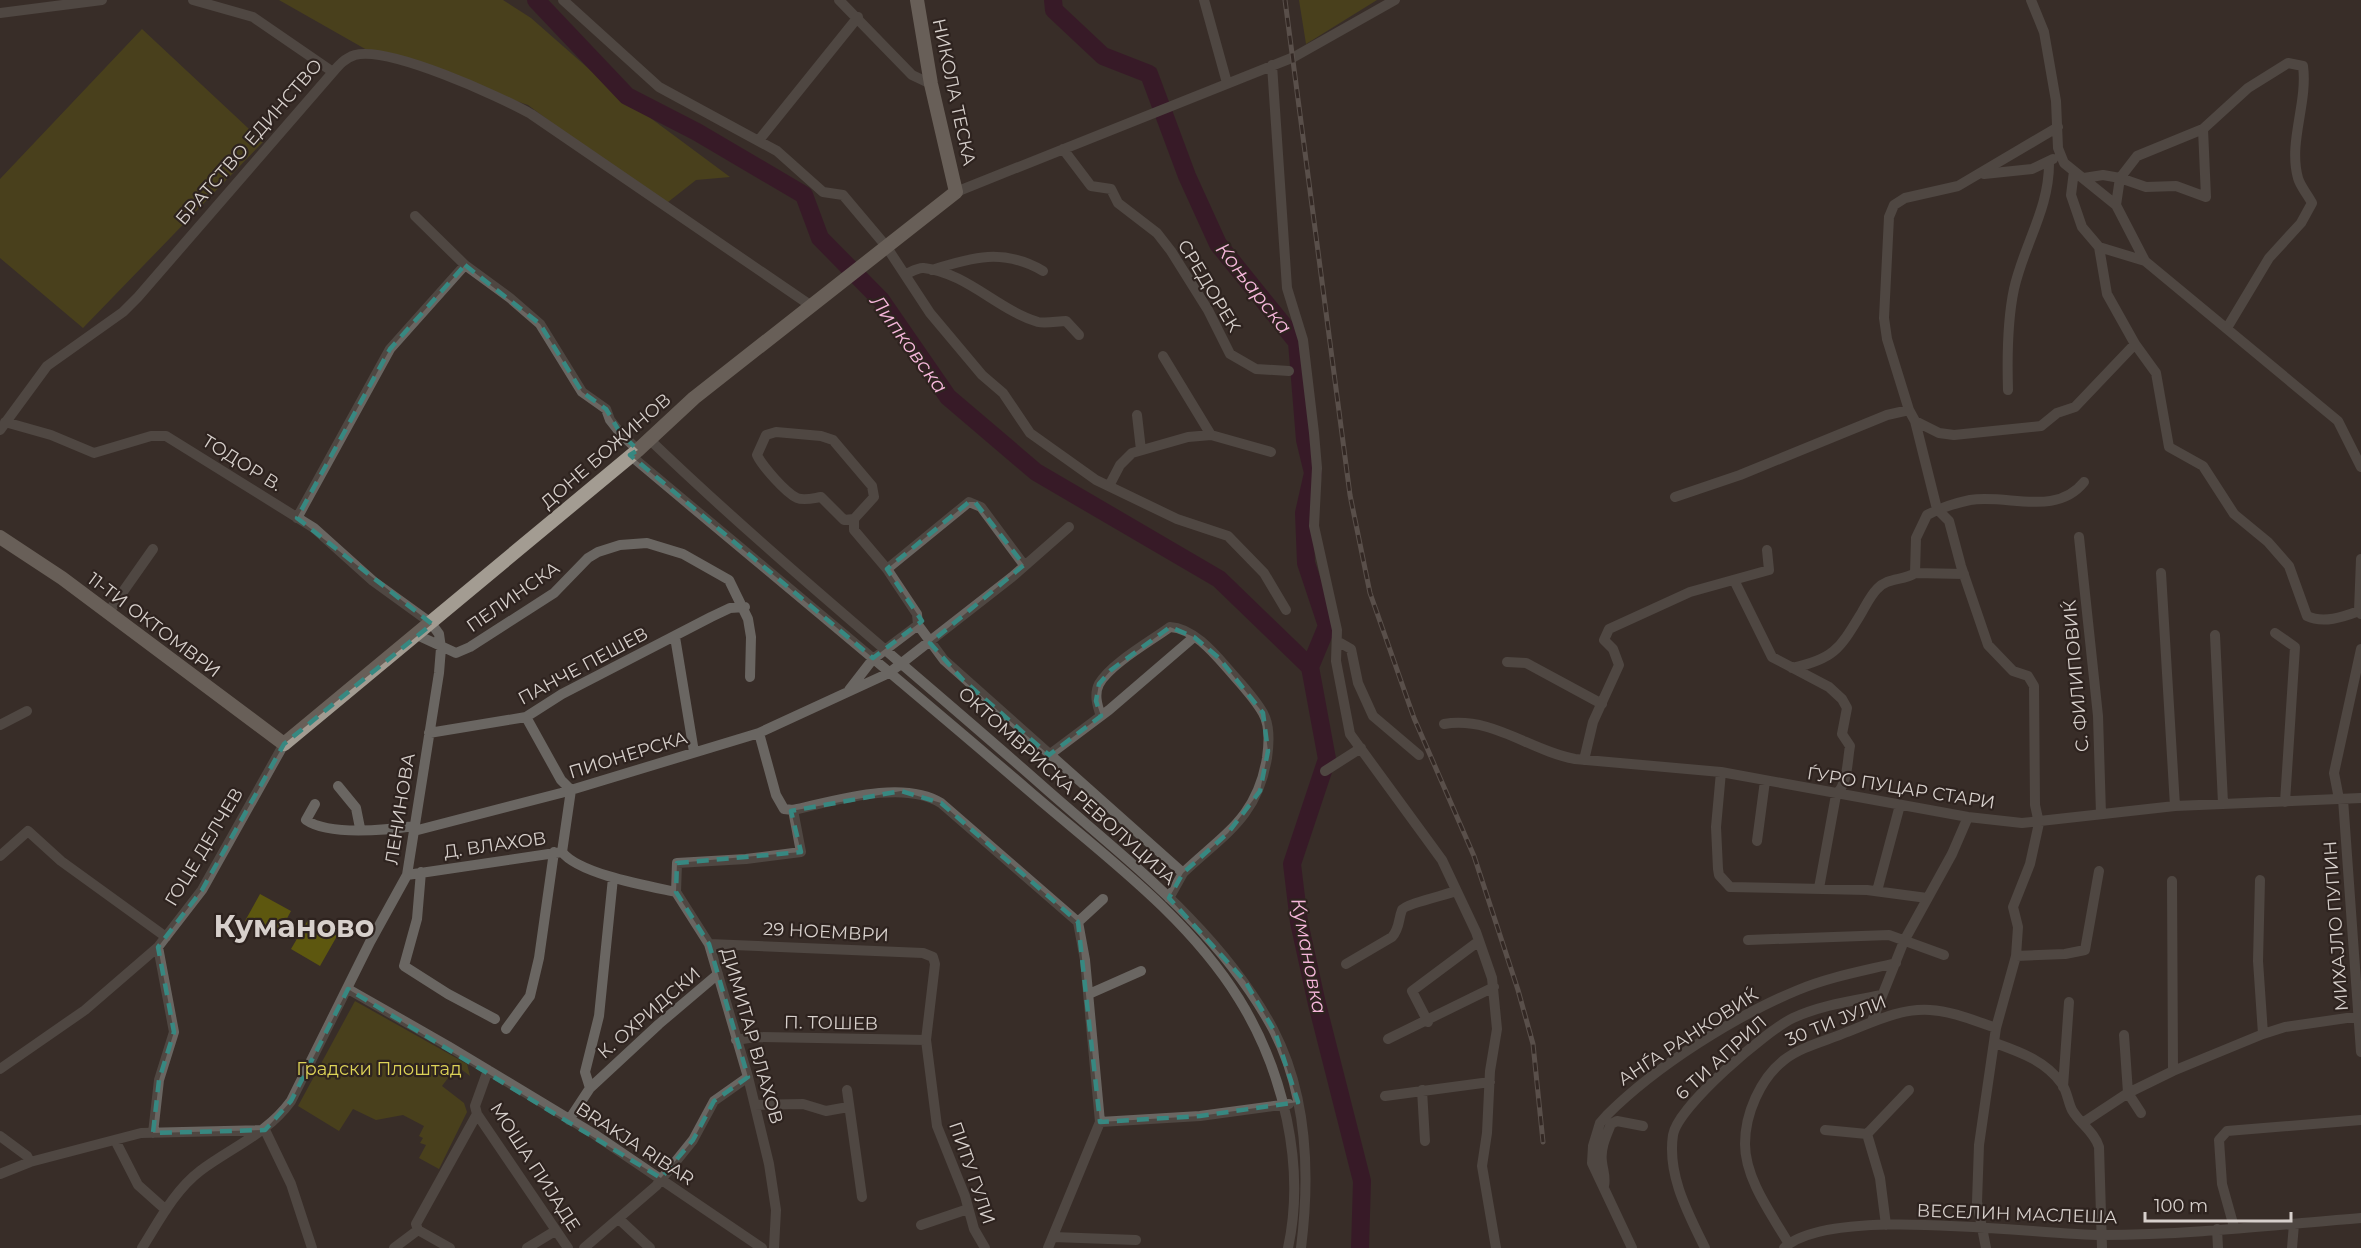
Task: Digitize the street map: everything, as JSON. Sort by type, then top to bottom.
[{"type":"main road","name":"НИКОЛА ТЕСКА","points":[[916,0],[931,84],[956,192]]},
{"type":"main road","name":"ДОНЕ БОЖИНОВ","points":[[285,744],[634,453],[694,398],[741,364],[810,305],[956,192]]},
{"type":"main road","name":"11-ТИ ОКТОМВРИ","points":[[0,537],[108,613],[285,744]]},
{"type":"street","points":[[0,14],[102,0]]},
{"type":"street","points":[[196,0],[253,17],[333,72]]},
{"type":"street","points":[[562,0],[659,87],[777,151],[824,192],[843,195],[886,246],[930,313],[982,375],[1003,393],[1030,433],[1084,473],[1177,519],[1228,536],[1264,573],[1286,610]]},
{"type":"street","points":[[839,0],[912,75],[931,84]]},
{"type":"street","points":[[1204,0],[1227,83]]},
{"type":"street","points":[[956,192],[1272,65],[1336,35],[1395,0]]},
{"type":"street","points":[[2031,0],[2044,32],[2058,127],[2058,148],[2064,163],[2116,205],[2145,261]]},
{"type":"street","points":[[759,140],[858,17]]},
{"type":"street","name":"БРАТСТВО ЕДИНСТВО","points":[[3,426],[48,366],[123,312],[138,297],[333,72],[345,60],[365,54],[471,84],[531,114],[810,305]]},
{"type":"street","points":[[2116,205],[2120,178],[2137,156],[2203,129],[2248,88],[2288,63],[2303,66],[2306,86],[2296,144],[2298,179],[2312,202],[2301,223],[2269,258],[2227,328]]},
{"type":"street","points":[[1272,65],[1287,288],[1303,340],[1317,468],[1314,526],[1327,576],[1337,630],[1336,661],[1346,724],[1400,805],[1430,841],[1442,860],[1479,940],[1494,987],[1497,1029],[1482,1166],[1496,1248]]},
{"type":"street","points":[[1986,1248],[1977,1202],[1979,1145],[1996,1028],[2016,956],[2018,927],[2013,907],[2030,864],[2039,823],[2035,805],[2034,686],[2028,676],[2013,672],[1988,645],[1949,521],[1937,509],[1915,421],[1909,410],[1887,339],[1884,318],[1889,217],[1894,205],[1905,198],[1958,186],[2058,127]]},
{"type":"street","points":[[2084,178],[2103,176],[2120,178],[2146,187],[2176,186],[2205,197],[2203,129]]},
{"type":"street","name":"СРЕДОРЕК","points":[[1063,149],[1091,186],[1111,189],[1118,203],[1156,233],[1192,284],[1230,354],[1256,369],[1289,371]]},
{"type":"street","points":[[1980,174],[2032,169],[2061,156]]},
{"type":"street","points":[[2008,390],[2008,334],[2014,288],[2042,216],[2049,161]]},
{"type":"street","points":[[2074,171],[2071,195],[2082,227],[2099,247],[2107,294],[2135,344],[2156,373],[2169,447],[2203,466],[2234,514],[2268,542],[2289,566],[2307,616],[2318,621],[2360,613],[2361,559]]},
{"type":"street","name":"ОКТОМВРИСКА РЕВОЛУЦИЈА","points":[[415,216],[465,265],[510,298],[540,324],[582,392],[606,409],[610,420],[634,453],[1136,883],[1201,947],[1239,1000],[1256,1030],[1284,1105],[1295,1185],[1288,1248]]},
{"type":"street","points":[[2099,247],[2145,261],[2338,421],[2361,467]]},
{"type":"street","points":[[931,270],[961,261],[999,256],[1018,258],[1043,271]]},
{"type":"street","points":[[297,518],[390,350],[465,265]]},
{"type":"street","points":[[906,274],[922,267],[931,270],[970,286],[1021,315],[1041,323],[1066,321],[1079,335]]},
{"type":"street","points":[[1915,421],[1939,433],[1954,435],[2041,426],[2057,413],[2075,407],[2135,344]]},
{"type":"street","points":[[1163,356],[1211,435]]},
{"type":"street","points":[[1675,496],[1740,475],[1878,419],[1909,410]]},
{"type":"street","points":[[1137,415],[1141,450]]},
{"type":"street","name":"ТОДОР В.","points":[[3,426],[51,435],[94,453],[152,436],[166,436],[297,518],[328,540],[373,581],[431,623]]},
{"type":"street","points":[[854,519],[844,520],[821,497],[802,499],[790,492],[760,462],[757,455],[766,435],[776,432],[820,436],[833,440],[872,486],[874,497],[854,519],[854,530],[887,569],[918,614],[918,625],[930,642],[963,680],[1183,873]]},
{"type":"street","points":[[1109,486],[1120,465],[1132,453],[1188,437],[1211,435],[1271,452]]},
{"type":"street","name":"ОКТОМВРИСКА РЕВОЛУЦИЈА","points":[[649,439],[725,512],[902,663],[1169,898],[1227,958],[1250,989],[1275,1032],[1298,1102],[1306,1157],[1306,1205],[1301,1248]]},
{"type":"street","points":[[1915,573],[1916,538],[1927,515],[1937,509],[1972,500],[2053,501],[2074,495],[2084,482]]},
{"type":"street","points":[[887,569],[969,502],[981,507],[1024,566]]},
{"type":"street","name":"ПИОНЕРСКА","points":[[315,804],[306,820],[312,824],[328,828],[414,829],[571,790],[759,733],[889,673],[1024,566],[1069,527]]},
{"type":"street","name":"С. ФИЛИПОВИЌ","points":[[2079,537],[2098,716],[2101,814]]},
{"type":"street","name":"ПЕЛИНСКА","points":[[441,648],[456,653],[486,639],[554,593],[588,558],[608,548],[631,543],[657,545],[710,567],[729,580],[745,607],[751,638],[750,677]]},
{"type":"street","points":[[108,613],[153,549]]},
{"type":"street","points":[[1584,760],[1593,722],[1619,664],[1613,649],[1604,640],[1609,629],[1690,592],[1769,570],[1767,550]]},
{"type":"street","points":[[1792,668],[1818,663],[1831,656],[1842,646],[1875,590],[1890,580],[1915,573],[1964,574]]},
{"type":"street","points":[[2161,573],[2175,806]]},
{"type":"street","points":[[1734,580],[1772,657],[1829,687],[1842,699],[1847,708],[1842,735],[1850,746],[1843,788],[1836,795],[1819,888]]},
{"type":"street","name":"ПАНЧЕ ПЕШЕВ","points":[[429,733],[525,717],[562,694],[730,608],[745,607]]},
{"type":"street","name":"ЛЕНИНОВА","points":[[142,1248],[181,1188],[199,1171],[265,1130],[279,1118],[291,1101],[370,942],[407,874],[441,648],[439,634],[431,623]]},
{"type":"street","name":"ПИОНЕРСКА","points":[[847,693],[873,659],[918,625]]},
{"type":"street","points":[[1101,716],[1096,700],[1099,684],[1111,670],[1170,627],[1194,637],[1219,658],[1263,713],[1268,730],[1268,751],[1260,791],[1250,809],[1183,873],[1169,898]]},
{"type":"street","points":[[2275,633],[2295,647],[2285,802]]},
{"type":"street","points":[[417,635],[441,648]]},
{"type":"street","points":[[2215,635],[2223,803]]},
{"type":"street","points":[[675,637],[694,752]]},
{"type":"street","points":[[1049,755],[1101,716],[1194,637]]},
{"type":"street","points":[[1337,642],[1351,649],[1358,683],[1373,716],[1419,755]]},
{"type":"street","name":"МИХАЈЛО ПУПИН","points":[[2361,649],[2334,773],[2341,799],[2356,911],[2361,1052]]},
{"type":"street","points":[[1507,662],[1526,663],[1602,704]]},
{"type":"street","points":[[0,725],[27,711]]},
{"type":"street","points":[[525,717],[561,780],[571,790]]},
{"type":"street","name":"ЃУРО ПУЦАР СТАРИ","points":[[1444,724],[1456,722],[1494,728],[1554,756],[1721,772],[1968,818],[2039,823],[2175,806],[2361,798]]},
{"type":"street","points":[[759,733],[776,795],[784,809],[793,810],[886,792],[913,791],[931,796],[1078,922],[1089,994],[1100,1122],[1048,1248]]},
{"type":"street","name":"ГОЦЕ ДЕЛЧЕВ","points":[[0,1069],[86,1010],[158,947],[201,890],[285,744]]},
{"type":"street","points":[[1325,771],[1361,748]]},
{"type":"street","points":[[1721,772],[1716,827],[1719,875],[1730,886],[1877,891],[1928,898]]},
{"type":"street","points":[[1757,841],[1765,781]]},
{"type":"street","points":[[338,786],[356,808],[360,828]]},
{"type":"street","name":"Д. ВЛАХОВ","points":[[407,874],[558,852],[571,790]]},
{"type":"street","points":[[1877,891],[1900,805]]},
{"type":"street","points":[[506,1029],[530,996],[558,852],[613,878],[676,892],[677,863],[746,859],[801,852],[793,810]]},
{"type":"street","points":[[1872,1021],[1904,941],[1952,855],[1968,818]]},
{"type":"street","points":[[0,856],[28,831],[61,861],[166,937]]},
{"type":"street","points":[[2016,956],[2064,954],[2085,950],[2099,871]]},
{"type":"street","points":[[421,872],[417,920],[404,966],[448,994],[495,1019]]},
{"type":"street","points":[[590,1088],[585,1072],[599,1016],[613,878]]},
{"type":"street","points":[[2260,880],[2258,962],[2263,1034]]},
{"type":"street","points":[[2172,881],[2173,1071]]},
{"type":"street","points":[[1346,964],[1392,937],[1397,931],[1402,911],[1406,905],[1437,899],[1456,891]]},
{"type":"street","name":"ДИМИТАР ВЛАХОВ","points":[[676,892],[709,944],[748,1077],[776,1210],[774,1248]]},
{"type":"street","points":[[1078,922],[1103,899]]},
{"type":"street","points":[[1748,940],[1889,935],[1944,955]]},
{"type":"street","points":[[1428,1022],[1412,991],[1479,940]]},
{"type":"street","name":"29 НОЕМВРИ","points":[[709,944],[923,953],[933,957],[935,964]]},
{"type":"street","points":[[153,1133],[159,1080],[174,1032],[158,947]]},
{"type":"street","name":"АНЃА РАНКОВИЌ","points":[[1632,1248],[1592,1163],[1593,1146],[1600,1123],[1633,1090],[1766,1004],[1827,980],[1896,963]]},
{"type":"street","name":"ПИТУ ГУЛИ","points":[[935,964],[926,1040],[937,1126],[974,1229],[985,1248]]},
{"type":"street","points":[[1089,994],[1141,971]]},
{"type":"street","name":"К. ОХРИДСКИ","points":[[569,1120],[590,1088],[602,1076],[718,975]]},
{"type":"street","points":[[1388,1040],[1494,987]]},
{"type":"street","name":"BRAKJA RIBAR","points":[[348,989],[569,1120],[661,1178],[762,1248]]},
{"type":"street","name":"6 ТИ АПРИЛ","points":[[1704,1248],[1680,1193],[1672,1158],[1674,1132],[1683,1113],[1730,1067],[1791,1020],[1814,1010],[1882,995]]},
{"type":"street","points":[[2063,1087],[2068,1002]]},
{"type":"street","name":"30 ТИ ЈУЛИ","points":[[1787,1246],[1767,1208],[1751,1170],[1745,1146],[1747,1121],[1755,1099],[1768,1076],[1784,1060],[1803,1049],[1872,1021],[1897,1014],[1930,1010],[1996,1028]]},
{"type":"street","points":[[2084,1122],[2128,1093],[2173,1071],[2263,1034],[2284,1027],[2360,1016]]},
{"type":"street","points":[[2124,1035],[2128,1093],[2141,1113]]},
{"type":"street","name":"П. ТОШЕВ","points":[[736,1040],[755,1037],[926,1040]]},
{"type":"street","points":[[1995,1043],[2036,1060],[2049,1069],[2063,1087],[2073,1112],[2084,1122],[2099,1147],[2103,1248]]},
{"type":"street","name":"МОША ПИЈАДЕ","points":[[488,1070],[479,1092],[477,1114],[568,1248]]},
{"type":"street","points":[[584,1248],[641,1201],[693,1140],[714,1101],[748,1077]]},
{"type":"street","points":[[1385,1096],[1490,1082]]},
{"type":"street","points":[[847,1090],[862,1197]]},
{"type":"street","points":[[1422,1090],[1425,1141]]},
{"type":"street","points":[[1867,1134],[1909,1090]]},
{"type":"street","points":[[1100,1122],[1200,1116],[1298,1102]]},
{"type":"street","points":[[755,1105],[803,1104],[826,1111],[848,1107]]},
{"type":"street","points":[[450,1248],[418,1230],[416,1224],[477,1114]]},
{"type":"street","points":[[2234,1227],[2222,1184],[2219,1140],[2222,1135],[2227,1131],[2361,1120]]},
{"type":"street","points":[[1604,1186],[1601,1159],[1604,1139],[1611,1124],[1617,1121],[1643,1126]]},
{"type":"street","points":[[0,1174],[30,1162],[115,1140],[153,1133],[265,1130],[294,1193],[312,1248]]},
{"type":"street","points":[[1825,1130],[1867,1134]]},
{"type":"street","points":[[226,1131],[237,1148]]},
{"type":"street","points":[[1867,1134],[1880,1178],[1886,1226]]},
{"type":"street","points":[[0,1136],[27,1156],[30,1162]]},
{"type":"street","points":[[115,1140],[138,1185],[166,1210]]},
{"type":"street","points":[[921,1225],[968,1209]]},
{"type":"street","name":"ВЕСЕЛИН МАСЛЕША","points":[[1787,1246],[1808,1234],[1831,1229],[1886,1226],[2101,1235],[2361,1218]]},
{"type":"street","points":[[619,1219],[650,1248]]},
{"type":"street","points":[[2292,1248],[2294,1224]]},
{"type":"street","points":[[2217,1229],[2218,1248]]},
{"type":"street","points":[[394,1248],[418,1230]]},
{"type":"street","points":[[527,1248],[555,1231]]},
{"type":"street","points":[[1053,1237],[1136,1240]]},
{"type":"highlighted area","points":[[465,265],[540,324],[582,392],[606,409],[621,434],[638,450],[630,455],[873,658],[922,621],[887,569],[969,502],[975,502],[1024,565],[930,643],[963,680],[1049,755],[1101,716],[1096,701],[1099,684],[1111,670],[1170,627],[1194,637],[1219,658],[1263,713],[1268,751],[1260,791],[1228,833],[1183,873],[1169,898],[1245,981],[1275,1032],[1298,1102],[1200,1116],[1100,1122],[1078,922],[941,803],[901,791],[791,811],[801,852],[677,863],[676,892],[709,944],[748,1077],[714,1101],[693,1140],[661,1178],[348,989],[291,1101],[265,1130],[153,1133],[159,1080],[174,1032],[158,947],[202,890],[284,744],[432,624],[297,518],[390,349]]},
{"type":"green space","points":[[279,0],[503,0],[531,18],[614,91],[730,177],[696,180],[663,206],[528,105],[367,50]]},
{"type":"green space","points":[[1299,0],[1377,0],[1306,44]]},
{"type":"green space","points":[[142,29],[263,142],[83,328],[0,258],[0,179]]},
{"type":"green space","points":[[260,894],[291,911],[276,939],[245,921]]},
{"type":"green space","points":[[308,920],[337,936],[320,966],[291,949]]},
{"type":"green space","name":"Градски Плоштад","points":[[355,1001],[467,1064],[470,1076],[457,1066],[442,1086],[464,1103],[467,1112],[439,1169],[419,1158],[426,1145],[420,1143],[423,1138],[419,1136],[424,1126],[403,1115],[376,1120],[353,1109],[339,1131],[298,1106]]},
{"type":"waterway","name":"Липковска","points":[[536,0],[627,96],[697,132],[804,195],[820,238],[881,300],[948,397],[1036,472],[1219,579],[1310,667]]},
{"type":"waterway","name":"Коњарска","points":[[1053,0],[1054,10],[1103,56],[1149,74],[1187,176],[1218,244],[1297,342],[1305,440],[1313,473],[1304,513],[1306,563],[1327,626],[1310,667]]},
{"type":"waterway","name":"Кумановка","points":[[1310,667],[1327,759],[1292,864],[1299,922],[1317,1004],[1362,1181],[1360,1248]]},
{"type":"railway","points":[[1285,0],[1350,495],[1370,593],[1414,718],[1474,856],[1518,990],[1533,1044],[1543,1142]]},
{"type":"district","name":"Куманово","points":[[294,926]]}]
